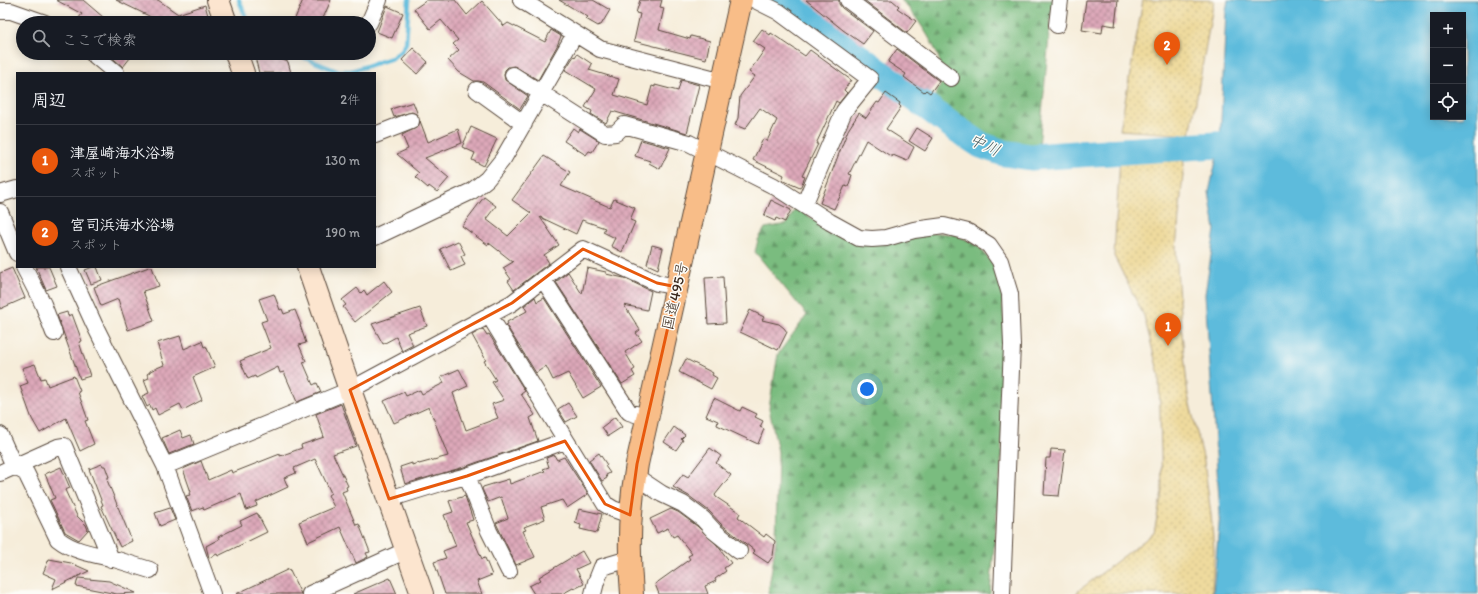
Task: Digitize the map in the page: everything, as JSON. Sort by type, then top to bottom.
[{"type":"highway","name":"国道495号","points":[[632,594],[629,559],[630,515],[635,476],[741,0]]},
{"type":"street","points":[[218,0],[224,16]]},
{"type":"street","points":[[372,16],[379,0]]},
{"type":"street","points":[[522,0],[600,49],[723,81]]},
{"type":"street","points":[[755,0],[779,12],[870,79],[844,111],[804,205]]},
{"type":"street","points":[[848,0],[951,78]]},
{"type":"street","points":[[1057,25],[1060,0]]},
{"type":"street","points":[[9,7],[29,16]]},
{"type":"street","points":[[376,237],[472,191],[487,179],[503,159],[575,34]]},
{"type":"street","points":[[100,60],[115,72]]},
{"type":"street","points":[[238,60],[243,72]]},
{"type":"street","points":[[513,75],[605,134],[616,133],[624,125],[689,143],[774,186],[830,222],[859,238],[886,238],[914,230],[944,226],[968,232],[989,245],[1000,261],[1010,294],[1012,345],[1002,594]]},
{"type":"street","points":[[477,90],[524,124]]},
{"type":"street","points":[[376,135],[411,121]]},
{"type":"street","points":[[0,194],[16,189]]},
{"type":"street","points":[[0,212],[16,251]]},
{"type":"street","points":[[165,466],[350,390],[512,303],[583,249],[658,283],[677,287]]},
{"type":"street","points":[[24,268],[54,333]]},
{"type":"street","points":[[68,268],[94,324],[165,466],[212,594]]},
{"type":"street","points":[[308,268],[422,594]]},
{"type":"street","points":[[543,279],[629,412],[648,418]]},
{"type":"street","points":[[489,315],[565,442],[605,504],[613,509],[630,515]]},
{"type":"street","points":[[0,435],[14,466],[26,473],[58,539],[67,546],[88,554],[111,558],[150,570]]},
{"type":"street","points":[[389,499],[467,476],[565,442]]},
{"type":"street","points":[[0,473],[58,446],[64,446],[111,558]]},
{"type":"street","points":[[467,476],[489,531],[508,571]]},
{"type":"street","points":[[635,476],[662,494],[683,504],[703,519],[714,531],[739,551]]},
{"type":"street","points":[[310,594],[407,550]]},
{"type":"street","points":[[593,594],[602,567],[629,559]]},
{"type":"highlighted area","points":[[583,249],[657,283],[677,287],[637,464],[630,515],[605,504],[565,441],[467,476],[389,499],[350,390],[512,303]]},
{"type":"green space","points":[[901,0],[1054,0],[1050,26],[1039,147],[1020,149],[998,142],[975,129],[933,100],[948,70],[941,66],[935,49],[925,31],[913,13]]},
{"type":"green space","points":[[796,207],[830,231],[939,233],[956,235],[974,243],[982,250],[997,270],[1001,282],[1005,336],[1001,466],[990,594],[768,594],[776,541],[778,452],[769,408],[778,354],[807,315],[755,252],[758,240],[765,228],[787,224]]},
{"type":"sand","points":[[1143,0],[1214,0],[1190,135],[1120,130]]},
{"type":"sand","points":[[1178,155],[1182,157],[1184,164],[1176,248],[1179,301],[1188,396],[1204,461],[1211,515],[1214,551],[1212,594],[1077,594],[1077,592],[1154,533],[1162,492],[1159,375],[1144,316],[1114,256],[1120,156]]},
{"type":"water","points":[[1228,0],[1478,0],[1478,594],[1213,594],[1220,513],[1205,294],[1215,230],[1209,192],[1220,143],[1226,11]]},
{"type":"building","points":[[56,0],[83,0],[102,16],[80,16],[82,14]]},
{"type":"building","points":[[116,0],[158,0],[178,14],[205,5],[208,16],[149,16]]},
{"type":"building","points":[[303,0],[331,0],[324,16],[296,16]]},
{"type":"building","points":[[427,0],[455,0],[467,15],[482,1],[504,26],[508,23],[545,42],[551,30],[561,36],[538,80],[514,66],[508,67],[505,70],[505,80],[528,96],[520,109],[483,82],[474,81],[459,72],[448,60],[459,50],[453,44],[458,40],[441,20],[430,29],[414,9]]},
{"type":"building","points":[[559,0],[593,0],[610,10],[601,25],[598,26],[586,19],[588,17]]},
{"type":"building","points":[[640,0],[662,0],[660,7],[664,8],[659,30],[690,39],[691,36],[710,41],[706,59],[634,41],[640,14],[636,13]]},
{"type":"building","points":[[806,0],[839,0],[839,4],[842,8],[873,31],[863,44]]},
{"type":"building","points":[[864,0],[892,0],[899,6],[897,8],[916,21],[907,33]]},
{"type":"building","points":[[1086,0],[1118,0],[1115,26],[1103,24],[1102,33],[1082,30]]},
{"type":"building","points":[[387,6],[403,13],[392,38],[377,32]]},
{"type":"building","points":[[762,29],[770,35],[771,33],[805,56],[810,50],[851,80],[844,90],[847,93],[839,103],[836,101],[816,144],[818,144],[802,176],[805,177],[800,188],[782,180],[784,175],[753,160],[763,139],[767,141],[777,120],[760,108],[745,129],[735,125],[738,118],[740,96],[755,76],[749,72],[765,49],[753,41]]},
{"type":"building","points":[[413,48],[428,62],[417,74],[402,60]]},
{"type":"building","points":[[897,49],[939,81],[930,93],[926,90],[924,92],[904,77],[906,74],[888,62]]},
{"type":"building","points":[[577,54],[592,64],[589,70],[619,79],[614,95],[647,105],[652,86],[655,87],[655,85],[678,91],[681,80],[699,85],[687,133],[612,111],[606,123],[591,114],[592,111],[585,107],[596,89],[565,70]]},
{"type":"building","points":[[115,60],[128,60],[123,67]]},
{"type":"building","points":[[256,60],[283,60],[288,62],[291,72],[259,72]]},
{"type":"building","points":[[886,93],[900,103],[899,105],[901,107],[886,129],[914,147],[907,161],[893,155],[892,157],[866,140],[849,174],[852,175],[848,187],[845,186],[834,209],[820,203],[848,130],[859,113],[866,118],[877,102],[879,103]]},
{"type":"building","points":[[413,102],[418,115],[412,112],[394,117],[391,109]]},
{"type":"building","points":[[420,121],[428,142],[458,129],[462,143],[425,158],[449,178],[437,192],[429,186],[428,188],[415,177],[419,173],[397,154],[408,149],[402,135],[418,127]]},
{"type":"building","points":[[471,127],[497,139],[484,166],[472,160],[475,153],[462,147]]},
{"type":"building","points":[[573,128],[578,132],[580,129],[599,141],[592,152],[589,151],[586,155],[564,141]]},
{"type":"building","points":[[917,128],[933,138],[925,151],[909,141]]},
{"type":"building","points":[[641,140],[670,148],[660,169],[649,163],[650,161],[635,156]]},
{"type":"building","points":[[544,156],[570,172],[561,186],[610,207],[614,199],[635,208],[630,220],[635,222],[622,252],[611,246],[615,238],[603,232],[605,228],[582,220],[576,234],[540,217],[559,245],[544,255],[549,263],[514,290],[508,281],[511,279],[503,268],[513,262],[489,243],[488,245],[462,226],[484,197],[496,206],[486,219],[508,236],[531,213],[512,200]]},
{"type":"building","points":[[771,200],[791,210],[785,222],[776,218],[775,221],[764,216]]},
{"type":"building","points":[[458,241],[465,254],[461,256],[465,265],[451,271],[440,249]]},
{"type":"building","points":[[652,245],[663,248],[658,269],[647,264]]},
{"type":"building","points":[[12,268],[25,298],[0,309],[0,273]]},
{"type":"building","points":[[36,268],[49,268],[57,286],[46,290]]},
{"type":"building","points":[[97,268],[102,280],[91,284],[85,270]]},
{"type":"building","points":[[146,268],[152,268],[159,286],[143,291],[154,321],[128,330],[118,299],[101,306],[94,287]]},
{"type":"building","points":[[587,268],[624,278],[651,291],[647,310],[624,305],[640,330],[636,333],[642,341],[625,352],[635,369],[632,371],[635,376],[622,384],[556,282],[568,272],[582,294]]},
{"type":"building","points":[[723,277],[726,323],[708,324],[705,278]]},
{"type":"building","points":[[384,281],[392,292],[355,322],[343,307],[346,305],[342,300],[357,288],[361,293],[364,290],[367,295]]},
{"type":"building","points":[[274,294],[280,310],[282,309],[284,314],[295,310],[306,343],[299,345],[306,361],[303,362],[313,385],[317,383],[321,392],[297,402],[284,372],[280,373],[278,367],[256,378],[255,376],[248,379],[240,361],[271,348],[261,322],[267,320],[259,299]]},
{"type":"building","points":[[535,297],[537,302],[544,298],[601,387],[583,398],[568,373],[553,380],[546,366],[536,373],[506,325],[508,324],[507,322],[527,311],[524,306]]},
{"type":"building","points":[[420,308],[427,326],[407,333],[413,345],[402,351],[396,337],[383,344],[372,324]]},
{"type":"building","points":[[750,310],[764,317],[762,320],[779,324],[787,332],[778,350],[740,332]]},
{"type":"building","points":[[67,312],[68,316],[72,314],[82,341],[79,342],[90,376],[80,379],[57,315]]},
{"type":"building","points":[[483,329],[487,335],[489,334],[525,391],[521,394],[535,415],[530,418],[538,441],[464,467],[405,484],[400,467],[412,463],[412,465],[419,464],[448,456],[429,407],[394,423],[384,401],[404,392],[406,396],[420,390],[422,394],[444,383],[441,377],[459,369],[468,386],[453,393],[466,430],[498,418],[492,404],[504,400],[492,382],[496,380],[484,361],[486,360],[472,335]]},
{"type":"building","points":[[180,336],[184,349],[202,341],[204,347],[206,346],[215,367],[193,377],[202,400],[183,410],[180,404],[158,415],[155,408],[152,410],[150,405],[147,407],[142,396],[149,393],[144,380],[149,378],[147,374],[150,371],[164,365],[157,343]]},
{"type":"building","points":[[686,359],[713,373],[712,375],[717,378],[711,389],[679,372]]},
{"type":"building","points":[[35,364],[41,379],[45,378],[48,386],[74,376],[88,420],[85,421],[94,444],[80,451],[66,418],[40,433],[32,419],[20,386],[28,383],[22,368]]},
{"type":"building","points":[[714,398],[740,411],[742,407],[757,414],[755,417],[763,421],[760,427],[764,429],[758,444],[717,425],[718,421],[706,416]]},
{"type":"building","points":[[568,403],[577,416],[566,422],[558,409]]},
{"type":"building","points":[[341,404],[356,446],[333,454],[348,486],[346,487],[347,490],[342,492],[356,525],[359,524],[370,552],[366,553],[368,557],[356,563],[340,527],[308,542],[299,522],[334,507],[328,495],[331,493],[315,459],[294,468],[296,473],[284,478],[288,487],[256,502],[257,506],[246,510],[241,494],[204,510],[203,507],[192,511],[186,496],[190,495],[189,493],[191,492],[183,469],[201,461],[208,480],[231,470],[232,473],[280,454],[280,456],[302,448],[301,445],[324,437],[316,414]]},
{"type":"building","points":[[615,417],[622,427],[608,436],[602,427]]},
{"type":"building","points":[[674,427],[685,435],[681,439],[683,440],[676,450],[664,442]]},
{"type":"building","points":[[180,430],[183,438],[191,435],[194,444],[169,454],[162,438]]},
{"type":"building","points":[[710,448],[721,456],[716,463],[731,475],[715,495],[716,497],[740,513],[738,517],[764,537],[766,534],[775,541],[773,556],[768,563],[753,553],[755,551],[721,524],[709,511],[689,496],[673,487],[683,474],[688,477]]},
{"type":"building","points":[[1051,449],[1065,450],[1059,496],[1044,495],[1046,458],[1050,458]]},
{"type":"building","points":[[599,453],[607,465],[605,466],[610,473],[606,475],[607,478],[602,481],[589,460]]},
{"type":"building","points":[[554,455],[557,460],[564,457],[588,494],[567,508],[562,500],[541,507],[545,519],[524,527],[526,530],[523,531],[535,557],[516,565],[496,523],[508,518],[501,497],[488,502],[482,489],[483,487],[509,479],[510,484],[545,471],[543,469],[549,467],[546,458]]},
{"type":"building","points":[[102,464],[105,466],[109,477],[107,480],[132,541],[120,547],[101,506],[103,505],[89,469]]},
{"type":"building","points":[[61,467],[70,488],[65,490],[77,516],[86,525],[88,530],[79,540],[65,532],[50,500],[55,498],[45,474]]},
{"type":"building","points":[[465,496],[473,520],[466,522],[482,559],[485,558],[492,575],[477,581],[482,594],[445,594],[434,562],[446,558],[443,551],[456,546],[444,515],[453,512],[449,501]]},
{"type":"building","points":[[170,508],[175,520],[160,526],[155,513]]},
{"type":"building","points":[[579,509],[602,514],[597,533],[580,529],[581,525],[575,523]]},
{"type":"building","points":[[671,509],[678,512],[697,526],[717,545],[731,563],[724,568],[726,571],[715,579],[716,581],[705,586],[708,594],[659,594],[655,584],[690,559],[688,556],[692,554],[677,535],[673,537],[668,528],[657,533],[650,519]]},
{"type":"building","points":[[257,513],[267,532],[218,556],[217,554],[209,558],[206,546],[219,539],[218,537],[242,525],[240,521]]},
{"type":"building","points":[[582,551],[589,563],[576,569],[584,584],[562,594],[534,594],[529,586],[541,580],[539,577]]},
{"type":"building","points":[[49,559],[71,563],[89,571],[52,589],[56,579],[43,573]]},
{"type":"building","points":[[289,569],[301,594],[236,594]]},
{"type":"building","points":[[78,578],[109,581],[136,593],[117,594],[76,586]]},
{"type":"building","points":[[390,578],[397,594],[353,594]]},
{"type":"waterway","points":[[239,0],[245,16]]},
{"type":"waterway","points":[[310,60],[337,71],[351,71],[392,58],[402,50],[406,43],[409,0]]},
{"type":"waterway","name":"中川","points":[[782,0],[954,127],[981,145],[1004,153],[1031,157],[1232,144]]},
{"type":"place","name":"宮司浜海水浴場","points":[[1167,65]]},
{"type":"place","name":"津屋崎海水浴場","points":[[1168,346]]}]
